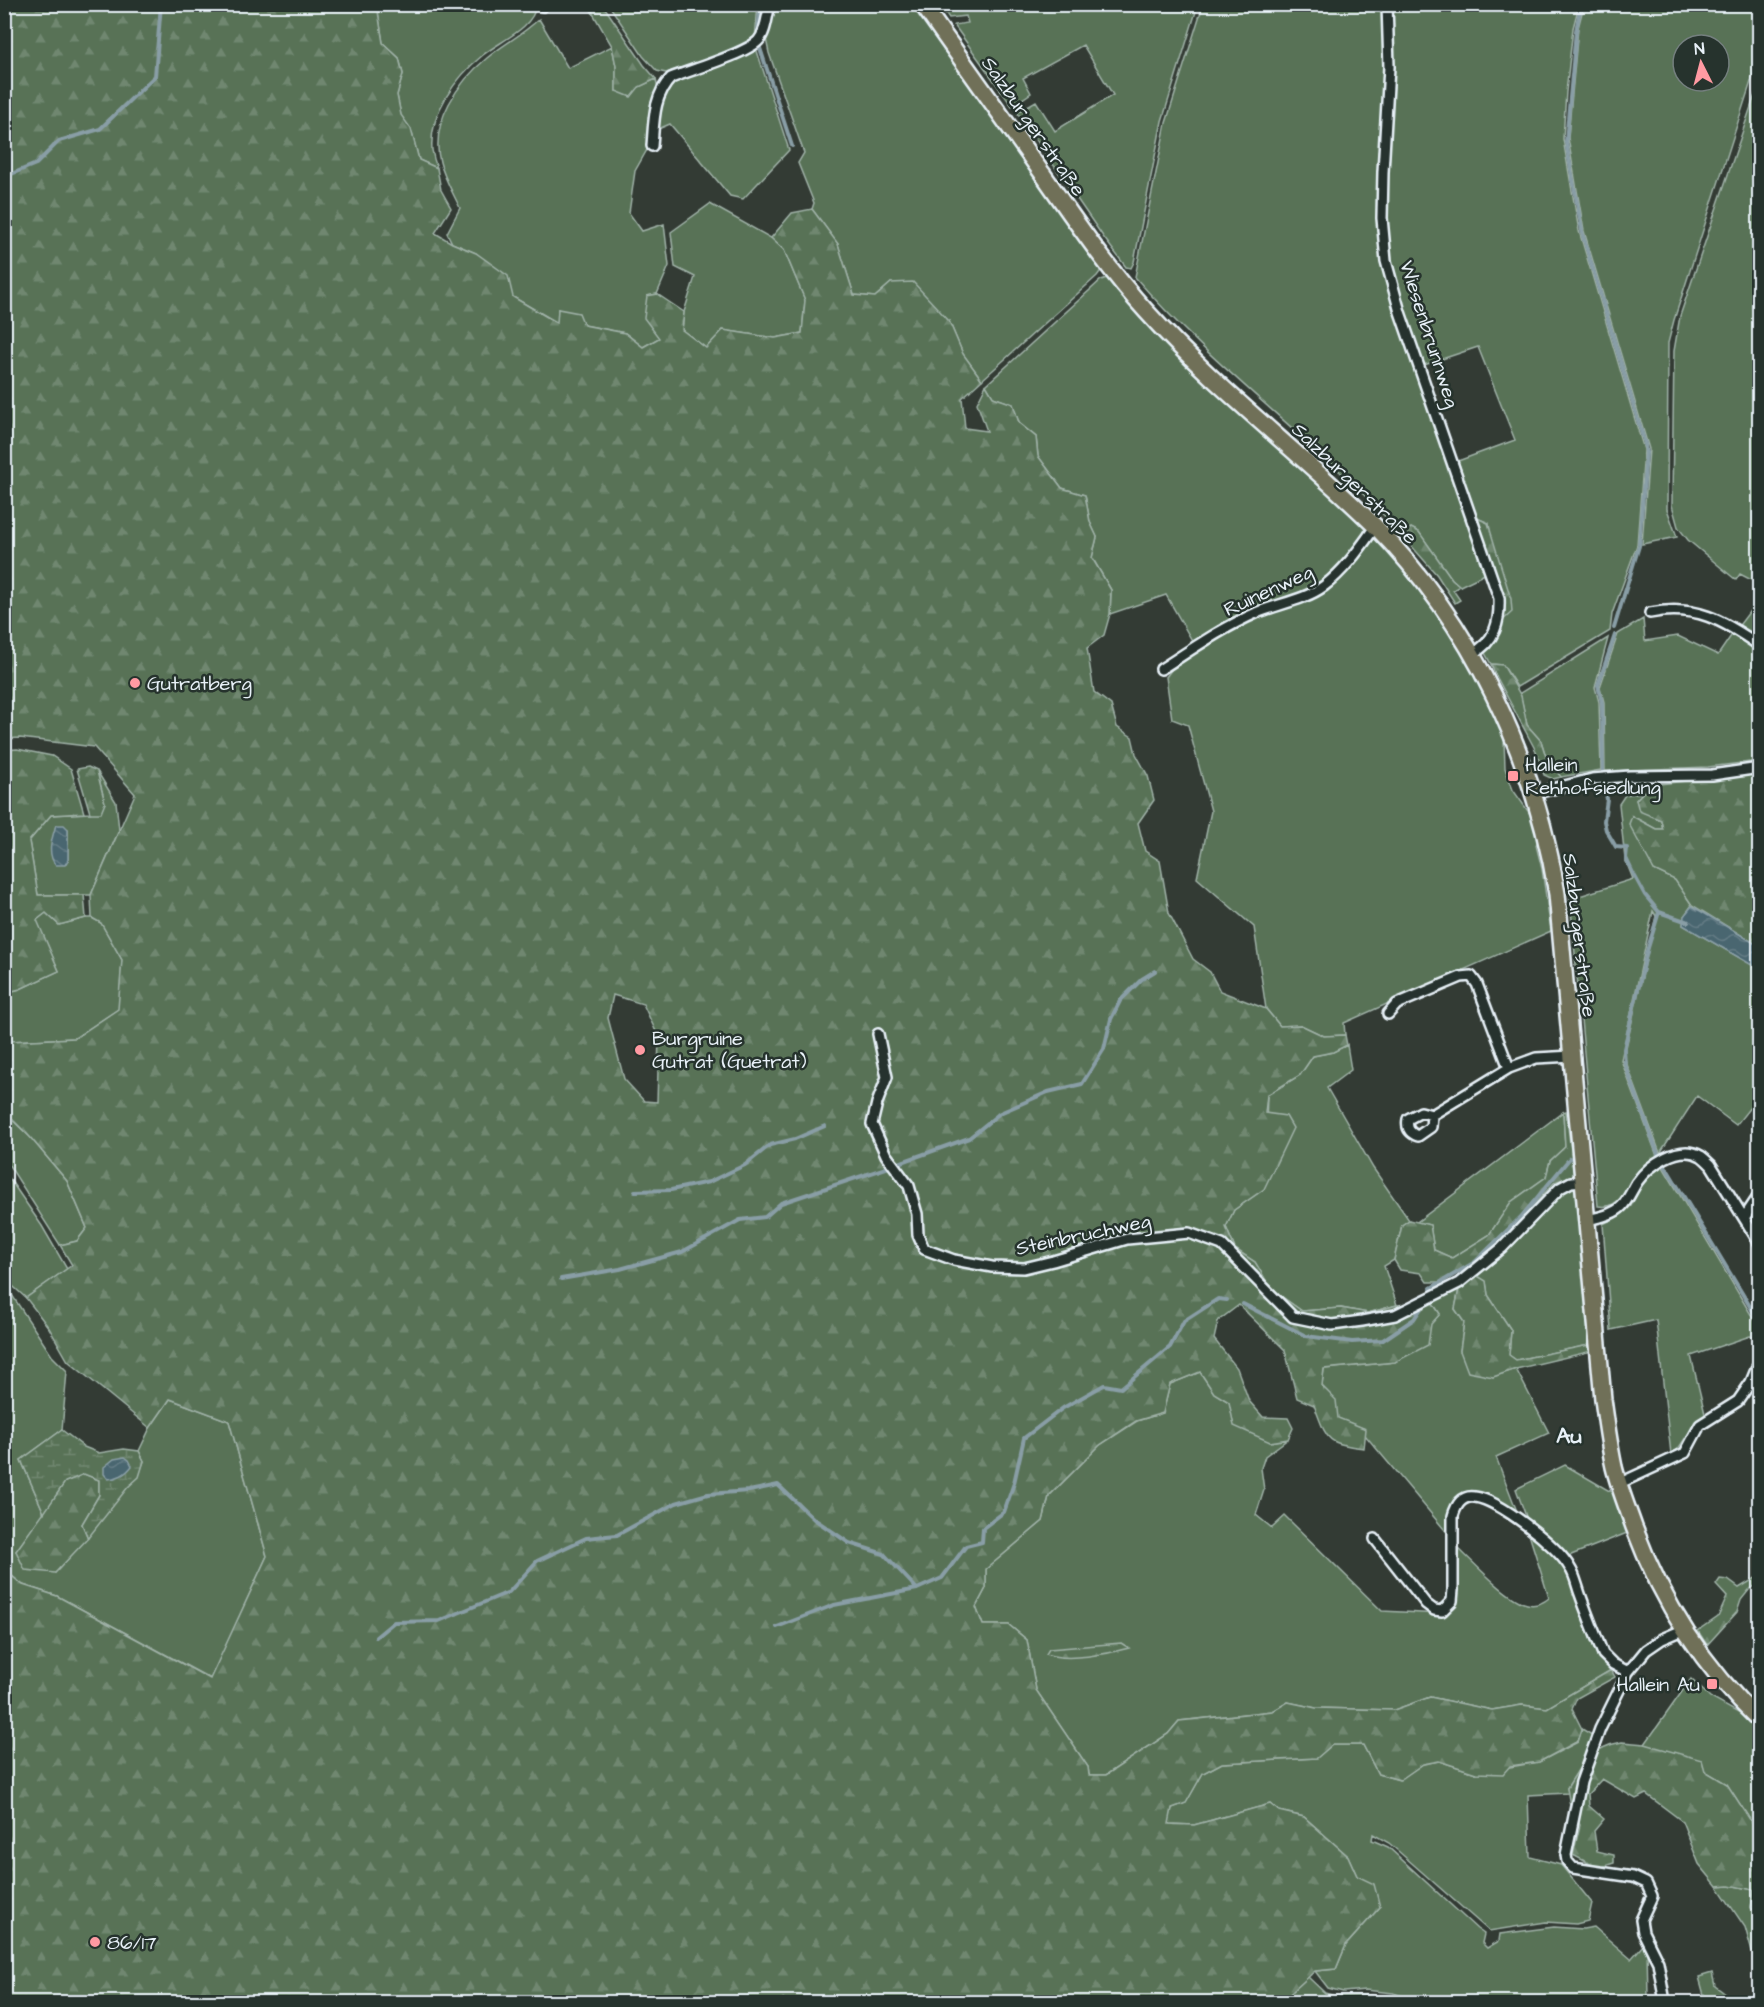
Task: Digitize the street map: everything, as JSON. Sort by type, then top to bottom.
[{"type":"main road","name":"Salzburgerstraße","points":[[922,4],[1090,241],[1144,309],[1204,371],[1338,490],[1375,527],[1426,585],[1472,654],[1497,702],[1533,794],[1550,854],[1557,894],[1571,1056],[1578,1181],[1588,1220],[1603,1399],[1618,1484],[1647,1563],[1683,1630],[1716,1676],[1760,1721]]},
{"type":"street","points":[[652,146],[658,98],[664,85],[670,78],[739,53],[759,40],[770,4]]},
{"type":"street","name":"Wiesenbrunnweg","points":[[1387,4],[1389,67],[1382,218],[1386,261],[1400,312],[1499,598],[1497,626],[1489,641],[1472,654]]},
{"type":"street","name":"Ruinenweg","points":[[1161,669],[1227,628],[1255,614],[1322,588],[1338,575],[1375,527]]},
{"type":"street","points":[[1650,613],[1668,609],[1704,613],[1760,645]]},
{"type":"street","points":[[1533,794],[1592,780],[1630,776],[1712,775],[1760,768]]},
{"type":"street","points":[[1388,1014],[1397,1004],[1461,977],[1471,976],[1477,984],[1509,1068]]},
{"type":"street","name":"Steinbruchweg","points":[[878,1034],[887,1077],[872,1124],[886,1155],[909,1186],[917,1214],[918,1234],[924,1249],[954,1260],[992,1268],[1024,1268],[1127,1239],[1189,1233],[1222,1245],[1293,1317],[1332,1325],[1362,1322],[1395,1315],[1459,1283],[1502,1248],[1555,1192],[1578,1181]]},
{"type":"street","points":[[1432,1115],[1509,1068],[1536,1058],[1571,1056]]},
{"type":"street","points":[[1588,1220],[1609,1214],[1622,1207],[1638,1181],[1657,1163],[1680,1152],[1689,1152],[1701,1155],[1711,1165],[1760,1244]]},
{"type":"street","points":[[1744,1218],[1760,1194]]},
{"type":"street","points":[[1618,1484],[1686,1453],[1700,1425],[1738,1401],[1751,1382],[1760,1360]]},
{"type":"street","points":[[1375,1539],[1426,1604],[1434,1610],[1442,1611],[1452,1601],[1453,1516],[1456,1505],[1464,1499],[1474,1497],[1489,1502],[1524,1523],[1549,1543],[1570,1568],[1603,1654],[1613,1664],[1628,1672]]},
{"type":"street","points":[[1665,2002],[1658,1962],[1643,1932],[1641,1920],[1652,1896],[1646,1883],[1633,1877],[1573,1868],[1567,1861],[1566,1855],[1581,1782],[1600,1729],[1628,1672],[1646,1650],[1662,1639],[1683,1630]]},
{"type":"green space","points":[[5,5],[377,5],[383,43],[399,58],[403,74],[397,95],[401,115],[411,129],[419,160],[437,168],[441,190],[451,208],[435,233],[476,253],[508,276],[513,297],[557,323],[558,309],[579,313],[584,325],[625,333],[643,347],[659,338],[644,318],[647,296],[657,294],[684,312],[682,330],[706,348],[723,330],[775,338],[802,333],[805,300],[784,250],[771,238],[792,213],[812,209],[838,244],[854,295],[875,297],[891,283],[913,282],[949,321],[963,354],[982,380],[962,398],[965,428],[987,431],[977,403],[986,385],[993,397],[1013,404],[1019,423],[1036,437],[1038,456],[1062,488],[1085,495],[1090,522],[1097,537],[1092,558],[1111,590],[1110,614],[1104,635],[1087,648],[1094,692],[1111,705],[1117,727],[1132,737],[1136,754],[1148,776],[1154,800],[1138,823],[1145,851],[1160,861],[1169,913],[1193,959],[1210,972],[1220,991],[1266,1009],[1280,1026],[1301,1025],[1324,1036],[1345,1035],[1347,1045],[1333,1052],[1313,1056],[1300,1075],[1267,1095],[1265,1113],[1286,1116],[1293,1128],[1264,1189],[1234,1210],[1226,1227],[1235,1249],[1255,1262],[1271,1289],[1302,1311],[1341,1308],[1368,1313],[1397,1305],[1432,1302],[1440,1314],[1431,1324],[1428,1345],[1395,1362],[1324,1369],[1322,1386],[1336,1400],[1338,1418],[1366,1429],[1364,1448],[1334,1442],[1329,1438],[1314,1405],[1297,1398],[1285,1350],[1239,1305],[1218,1321],[1214,1339],[1237,1368],[1249,1401],[1263,1417],[1288,1418],[1293,1428],[1288,1439],[1270,1442],[1234,1426],[1229,1402],[1214,1393],[1200,1372],[1170,1384],[1163,1413],[1136,1421],[1100,1445],[1049,1496],[1043,1521],[986,1569],[986,1588],[976,1607],[983,1625],[1009,1625],[1027,1640],[1036,1690],[1088,1767],[1089,1775],[1106,1775],[1168,1734],[1179,1721],[1273,1711],[1288,1702],[1316,1708],[1394,1710],[1430,1697],[1492,1710],[1522,1705],[1547,1708],[1611,1670],[1615,1677],[1577,1698],[1572,1709],[1582,1729],[1578,1741],[1539,1762],[1510,1766],[1503,1774],[1476,1773],[1439,1761],[1423,1764],[1400,1780],[1378,1774],[1363,1745],[1332,1745],[1317,1758],[1222,1763],[1203,1773],[1186,1803],[1172,1808],[1169,1824],[1194,1825],[1270,1804],[1279,1811],[1304,1817],[1348,1856],[1357,1876],[1374,1884],[1380,1907],[1346,1945],[1336,1969],[1315,1971],[1281,2002],[5,2002],[4,1570],[23,1585],[57,1596],[210,1679],[267,1556],[229,1421],[170,1399],[150,1428],[68,1361],[49,1328],[26,1298],[72,1265],[60,1245],[77,1241],[87,1228],[67,1181],[30,1137],[5,1112],[5,1053],[10,1041],[75,1038],[118,1009],[122,960],[101,923],[92,918],[91,895],[135,794],[94,747],[20,738],[5,739]],"holes":[[[613,995],[643,1004],[659,1038],[657,1102],[644,1101],[624,1079],[608,1018]]]},
{"type":"green space","points":[[377,5],[536,5],[529,21],[473,64],[446,97],[432,136],[432,150],[437,168],[419,160],[411,129],[401,116],[397,95],[403,74],[399,58],[383,43]]},
{"type":"green space","points":[[588,5],[603,5],[656,79],[639,87],[631,97],[616,91],[616,66],[612,46]]},
{"type":"green space","points":[[609,5],[758,5],[755,39],[741,49],[666,73],[657,71],[643,56]]},
{"type":"green space","points":[[775,5],[916,5],[1100,263],[1100,272],[1097,276],[982,380],[963,354],[949,321],[891,283],[875,297],[854,295],[838,244],[812,209],[814,203],[798,163],[804,153],[766,39]]},
{"type":"green space","points":[[940,5],[1198,5],[1162,121],[1131,268],[1126,267],[1104,238],[1017,112],[1036,101],[1055,131],[1113,95],[1083,45],[1023,78],[1031,93],[1012,106],[954,25],[968,23],[966,16],[949,18]]},
{"type":"green space","points":[[1203,5],[1384,5],[1386,60],[1384,263],[1487,573],[1460,586],[1452,579],[1419,532],[1411,528],[1401,534],[1336,468],[1199,344],[1135,277],[1166,123]]},
{"type":"green space","points":[[1390,5],[1579,5],[1573,28],[1563,139],[1579,231],[1644,450],[1637,545],[1612,614],[1610,631],[1517,687],[1503,665],[1491,664],[1485,653],[1496,638],[1501,622],[1489,523],[1477,518],[1458,461],[1515,440],[1478,347],[1424,365],[1402,312],[1390,260],[1385,194]]},
{"type":"green space","points":[[1584,5],[1759,5],[1759,57],[1668,343],[1667,509],[1677,537],[1642,544],[1649,449],[1584,231],[1568,138],[1578,28]]},
{"type":"green space","points":[[539,19],[568,68],[612,46],[616,66],[616,91],[639,87],[656,79],[648,148],[635,171],[629,213],[642,231],[664,224],[669,266],[657,294],[647,296],[659,338],[643,347],[625,333],[584,325],[558,309],[558,323],[513,297],[476,253],[452,243],[447,233],[460,208],[446,180],[438,147],[439,132],[449,104],[476,68]]},
{"type":"green space","points":[[755,45],[789,150],[743,199],[730,196],[670,124],[656,130],[664,91],[676,78]]},
{"type":"green space","points":[[1759,83],[1759,584],[1740,574],[1736,580],[1688,540],[1678,527],[1672,505],[1674,351],[1680,316]]},
{"type":"green space","points":[[710,204],[771,238],[784,250],[805,300],[802,333],[775,338],[723,330],[706,348],[682,330],[684,312],[695,277],[675,267],[671,232]]},
{"type":"green space","points":[[1107,278],[1364,523],[1364,530],[1356,548],[1319,585],[1194,644],[1166,595],[1110,614],[1111,590],[1092,557],[1097,537],[1090,522],[1085,495],[1062,488],[1038,456],[1036,437],[1019,423],[1013,404],[993,397],[986,385],[1101,280]]},
{"type":"green space","points":[[1477,518],[1488,523],[1511,599],[1512,612],[1501,622],[1476,527]]},
{"type":"green space","points":[[1411,528],[1419,532],[1452,579],[1460,586],[1453,590],[1460,600],[1455,603],[1437,575],[1401,534]]},
{"type":"green space","points":[[1372,538],[1379,538],[1433,607],[1494,708],[1504,739],[1505,768],[1513,790],[1533,818],[1540,836],[1536,845],[1551,931],[1344,1023],[1345,1035],[1324,1036],[1301,1025],[1280,1026],[1266,1009],[1254,927],[1197,878],[1211,811],[1188,725],[1172,719],[1166,677],[1174,666],[1253,617],[1328,586]]},
{"type":"green space","points":[[1759,599],[1759,642],[1737,628]]},
{"type":"green space","points":[[1643,619],[1645,641],[1678,636],[1718,655],[1733,633],[1759,649],[1759,761],[1708,767],[1605,771],[1604,702],[1600,687],[1618,634]]},
{"type":"green space","points":[[1608,638],[1595,687],[1599,702],[1601,770],[1561,777],[1547,760],[1541,741],[1527,725],[1520,693]]},
{"type":"green space","points":[[1491,664],[1503,665],[1521,696],[1527,725],[1541,741],[1547,760],[1561,777],[1553,779],[1544,775],[1536,751]]},
{"type":"green space","points":[[17,749],[52,756],[71,769],[84,813],[51,815],[29,841],[38,895],[84,895],[86,918],[59,925],[46,913],[37,920],[59,971],[20,989],[5,993],[5,750]]},
{"type":"green space","points":[[88,767],[97,771],[105,803],[101,813],[90,813],[77,769]]},
{"type":"green space","points":[[97,771],[116,802],[119,830],[91,895],[38,895],[29,841],[51,815],[90,813],[105,803]],"holes":[[[56,825],[68,829],[68,860],[51,850]]]},
{"type":"green space","points":[[1759,773],[1759,944],[1692,905],[1675,880],[1654,870],[1629,824],[1632,816],[1656,829],[1663,829],[1661,820],[1639,811],[1636,800],[1650,785]]},
{"type":"green space","points":[[1643,792],[1636,800],[1661,820],[1663,829],[1656,829],[1632,816],[1654,870],[1675,880],[1692,905],[1684,916],[1683,925],[1759,969],[1759,1096],[1736,1125],[1697,1096],[1660,1153],[1625,1059],[1656,916],[1653,911],[1621,1060],[1657,1156],[1638,1172],[1618,1201],[1606,1206],[1598,1206],[1570,899],[1633,879],[1625,859],[1619,804],[1625,795]]},
{"type":"green space","points":[[46,913],[59,925],[86,918],[92,918],[101,923],[122,960],[119,1009],[75,1038],[10,1041],[5,1053],[5,993],[20,989],[59,971],[36,920]]},
{"type":"green space","points":[[1347,1045],[1351,1070],[1327,1088],[1373,1168],[1409,1220],[1402,1225],[1394,1260],[1384,1266],[1397,1305],[1368,1313],[1341,1308],[1302,1311],[1271,1289],[1255,1262],[1235,1249],[1226,1227],[1234,1210],[1264,1189],[1267,1095],[1300,1075],[1313,1056],[1333,1052]]},
{"type":"green space","points":[[1566,1111],[1574,1175],[1555,1182],[1514,1227],[1475,1263],[1443,1282],[1427,1282],[1421,1273],[1400,1270],[1394,1260],[1402,1225],[1409,1220],[1430,1225],[1434,1250],[1452,1258],[1489,1235],[1511,1202],[1546,1177],[1550,1161],[1565,1147],[1563,1112]]},
{"type":"green space","points":[[4,1112],[30,1137],[67,1181],[87,1228],[77,1241],[60,1245],[5,1159]]},
{"type":"green space","points":[[1563,1112],[1565,1147],[1550,1161],[1546,1177],[1511,1202],[1489,1235],[1452,1258],[1434,1250],[1430,1225],[1417,1222]]},
{"type":"green space","points":[[1662,1165],[1759,1328],[1759,1337],[1750,1336],[1691,1356],[1706,1418],[1694,1425],[1678,1449],[1671,1454],[1656,1320],[1611,1330],[1603,1224],[1619,1216],[1631,1206],[1643,1182]]},
{"type":"green space","points":[[4,1171],[42,1226],[67,1269],[26,1298],[5,1279]]},
{"type":"green space","points":[[1572,1185],[1577,1186],[1589,1345],[1516,1360],[1509,1355],[1511,1330],[1488,1295],[1486,1282],[1476,1275],[1509,1246],[1559,1192]]},
{"type":"green space","points":[[1476,1275],[1486,1281],[1488,1295],[1511,1330],[1509,1355],[1516,1360],[1589,1345],[1592,1351],[1516,1369],[1493,1377],[1468,1372],[1460,1351],[1464,1322],[1455,1309],[1459,1289]]},
{"type":"green space","points":[[4,1288],[12,1295],[52,1356],[67,1371],[62,1430],[21,1460],[44,1513],[16,1551],[55,1573],[137,1476],[144,1461],[139,1451],[150,1428],[170,1399],[229,1421],[267,1556],[211,1679],[57,1596],[23,1585],[5,1570]]},
{"type":"green space","points":[[1459,1289],[1455,1309],[1464,1322],[1460,1351],[1493,1377],[1516,1369],[1549,1433],[1496,1457],[1518,1514],[1476,1491],[1465,1493],[1452,1503],[1449,1515],[1449,1535],[1365,1435],[1365,1429],[1337,1418],[1322,1386],[1324,1369],[1395,1362],[1440,1314],[1432,1302]]},
{"type":"green space","points":[[1200,1372],[1214,1393],[1229,1402],[1270,1442],[1288,1439],[1265,1456],[1261,1468],[1264,1490],[1256,1515],[1272,1528],[1285,1516],[1382,1611],[1441,1614],[1448,1610],[1453,1603],[1458,1586],[1459,1549],[1510,1596],[1530,1605],[1544,1601],[1549,1598],[1528,1531],[1539,1538],[1566,1569],[1573,1581],[1598,1658],[1611,1670],[1547,1708],[1522,1705],[1492,1710],[1430,1697],[1394,1710],[1316,1708],[1288,1702],[1273,1711],[1179,1721],[1168,1734],[1106,1775],[1089,1775],[1088,1767],[1036,1690],[1027,1640],[1009,1625],[983,1625],[976,1607],[986,1588],[986,1569],[1043,1521],[1049,1496],[1100,1445],[1137,1421],[1163,1413],[1170,1384]]},
{"type":"green space","points":[[62,1430],[84,1447],[99,1453],[124,1449],[139,1451],[144,1461],[139,1477],[128,1487],[88,1538],[82,1524],[99,1495],[99,1480],[84,1474],[65,1482],[44,1513],[21,1460]]},
{"type":"green space","points":[[1565,1465],[1613,1493],[1627,1533],[1566,1557],[1527,1519],[1516,1489]]},
{"type":"green space","points":[[84,1474],[99,1480],[99,1495],[82,1524],[88,1538],[55,1573],[25,1570],[16,1551],[65,1482]]},
{"type":"green space","points":[[1759,1576],[1759,1583],[1749,1590],[1741,1600],[1737,1612],[1707,1645],[1698,1631],[1718,1617],[1727,1597],[1716,1585],[1720,1579],[1728,1580],[1739,1588]]},
{"type":"green space","points":[[1121,1643],[1129,1648],[1099,1655],[1076,1657],[1046,1654],[1049,1649]]},
{"type":"green space","points":[[1691,1679],[1711,1698],[1744,1716],[1759,1730],[1759,1842],[1758,1832],[1727,1784],[1705,1771],[1645,1744]]},
{"type":"green space","points":[[1582,1729],[1592,1735],[1583,1762],[1567,1788],[1568,1793],[1528,1795],[1530,1857],[1561,1865],[1592,1903],[1588,1921],[1576,1924],[1546,1922],[1489,1931],[1389,1843],[1373,1834],[1372,1840],[1388,1847],[1484,1934],[1482,1943],[1487,1948],[1499,1941],[1500,1934],[1554,1927],[1583,1929],[1594,1927],[1631,1959],[1645,1943],[1648,1997],[1656,2002],[1422,2002],[1393,1993],[1365,1990],[1343,1992],[1328,1988],[1315,1971],[1336,1969],[1346,1945],[1380,1907],[1357,1876],[1348,1856],[1304,1817],[1279,1811],[1270,1804],[1194,1825],[1168,1824],[1172,1808],[1186,1803],[1203,1773],[1222,1763],[1316,1758],[1332,1745],[1363,1745],[1378,1774],[1399,1780],[1423,1764],[1439,1761],[1476,1773],[1539,1762],[1578,1742]]},
{"type":"green space","points":[[1622,1742],[1645,1744],[1702,1760],[1705,1771],[1727,1784],[1758,1832],[1759,1914],[1751,1908],[1754,1890],[1729,1885],[1717,1886],[1699,1864],[1682,1821],[1646,1794],[1636,1799],[1602,1779],[1588,1794],[1589,1806],[1604,1819],[1594,1831],[1597,1851],[1614,1855],[1614,1863],[1598,1868],[1573,1855],[1580,1825],[1570,1806],[1567,1788],[1595,1752]]},
{"type":"green space","points":[[1729,1885],[1754,1890],[1751,1907],[1759,1914],[1759,1955],[1752,1952],[1745,1927],[1717,1886]]},
{"type":"green space","points":[[1712,1973],[1715,1986],[1734,2000],[1733,2002],[1701,2002],[1704,1995],[1699,1977]]},
{"type":"green space","points":[[1308,1977],[1325,1993],[1335,1996],[1371,1995],[1404,2000],[1281,2002]]},
{"type":"water","points":[[56,825],[64,825],[68,829],[68,860],[65,865],[56,865],[51,856]]},
{"type":"water","points":[[1692,906],[1759,944],[1759,969],[1683,925],[1684,916]]},
{"type":"water","points":[[125,1457],[132,1466],[121,1476],[108,1479],[104,1474],[104,1467],[114,1459]]},
{"type":"waterway","points":[[4,177],[36,164],[59,141],[100,129],[155,76],[161,4]]},
{"type":"waterway","points":[[758,31],[761,4]]},
{"type":"waterway","points":[[1581,4],[1576,31],[1566,142],[1583,236],[1646,453],[1639,546],[1614,628]]},
{"type":"waterway","points":[[759,45],[792,146]]},
{"type":"waterway","points":[[1603,771],[1602,703],[1598,685],[1615,635]]},
{"type":"waterway","points":[[1604,785],[1607,799],[1604,821],[1606,830],[1616,847],[1627,848],[1626,858],[1645,895],[1659,912],[1688,922]]},
{"type":"waterway","points":[[1659,912],[1647,951],[1624,1049],[1625,1064],[1658,1154],[1760,1323]]},
{"type":"waterway","points":[[899,1163],[969,1138],[1000,1113],[1048,1092],[1082,1084],[1104,1049],[1111,1019],[1120,1001],[1142,979],[1155,971]]},
{"type":"waterway","points":[[635,1191],[671,1190],[709,1182],[745,1165],[770,1145],[795,1139],[825,1126]]},
{"type":"waterway","points":[[1431,1288],[1475,1262],[1521,1217],[1570,1158]]},
{"type":"waterway","points":[[561,1279],[620,1269],[682,1252],[740,1220],[765,1217],[781,1203],[889,1167]]},
{"type":"waterway","points":[[777,1627],[834,1605],[917,1589],[942,1578],[966,1546],[982,1542],[983,1528],[1004,1512],[1014,1483],[1024,1438],[1063,1408],[1104,1385],[1121,1388],[1170,1347],[1184,1321],[1218,1299],[1227,1300]]},
{"type":"waterway","points":[[1243,1304],[1306,1336],[1352,1342],[1383,1340],[1414,1319],[1422,1307]]},
{"type":"waterway","points":[[376,1637],[394,1622],[439,1621],[509,1592],[537,1561],[586,1538],[617,1535],[676,1503],[708,1494],[749,1491],[778,1485],[814,1519],[849,1543],[884,1554],[917,1589]]},
{"type":"place","name":"Gutratberg","points":[[135,683]]},
{"type":"place","name":"Hallein Rehhofsiedlung","points":[[1513,776]]},
{"type":"place","name":"Burgruine Gutrat (Guetrat)","points":[[640,1050]]},
{"type":"place","name":"Hallein Au","points":[[1712,1684]]},
{"type":"place","name":"86/17","points":[[95,1942]]},
{"type":"district","name":"Au","points":[[1569,1435]]}]
